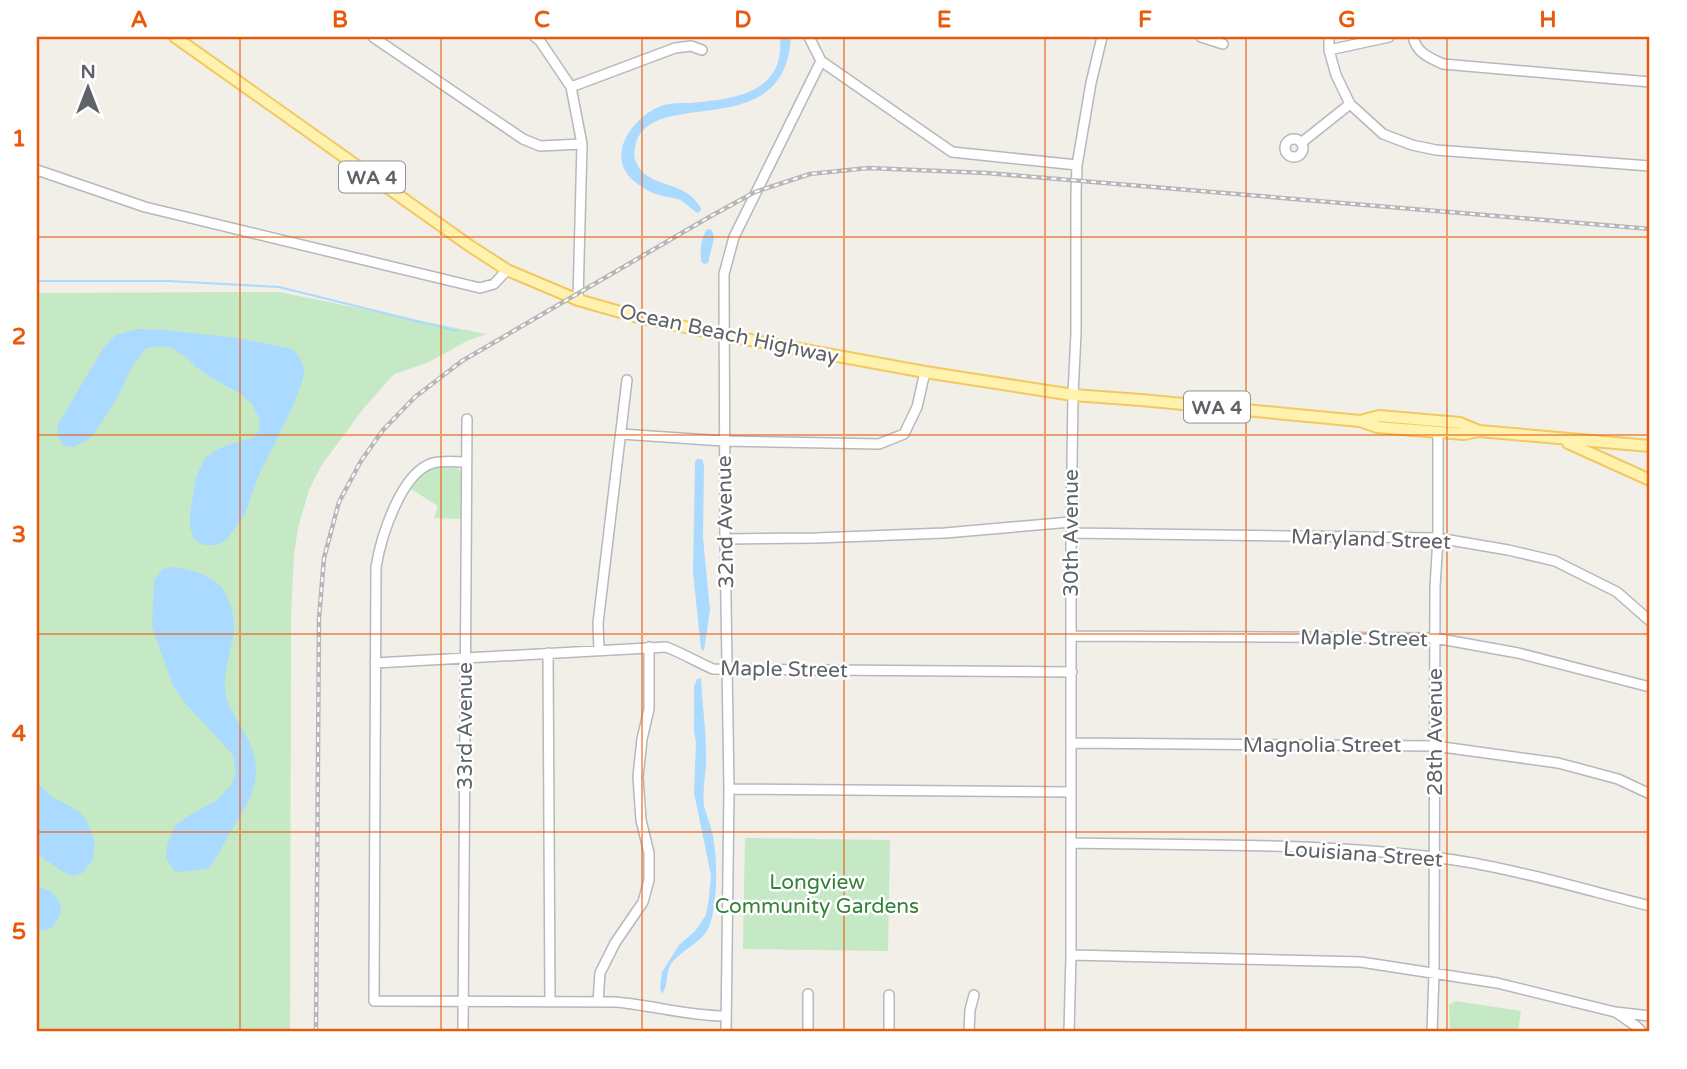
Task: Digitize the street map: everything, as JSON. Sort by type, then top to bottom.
[{"type":"main road","name":"Ocean Beach Highway","points":[[175,37],[507,270],[578,300],[638,317],[925,372],[1073,395],[1360,421],[1377,427],[1464,434],[1479,431],[1650,446]]},
{"type":"main road","name":"Ocean Beach Highway","points":[[1360,421],[1379,416],[1461,423],[1479,431]]},
{"type":"main road","points":[[1559,439],[1650,480]]},
{"type":"main road","points":[[1628,445],[1628,457],[1634,471]]},
{"type":"street","points":[[373,37],[523,139],[540,146],[582,144]]},
{"type":"street","points":[[535,37],[571,87],[582,144],[578,300]]},
{"type":"street","points":[[810,37],[821,61],[951,152],[1077,164]]},
{"type":"street","name":"30th Avenue","points":[[1069,1032],[1071,522],[1077,164],[1102,37]]},
{"type":"street","points":[[1201,37],[1223,44]]},
{"type":"street","points":[[1329,37],[1329,50],[1336,75],[1350,104],[1383,134],[1412,145],[1437,150],[1650,166]]},
{"type":"street","points":[[1329,50],[1389,37]]},
{"type":"street","points":[[1413,37],[1415,45],[1424,56],[1443,64],[1650,82]]},
{"type":"street","points":[[571,87],[675,48],[691,46],[702,50]]},
{"type":"street","name":"32nd Avenue","points":[[726,1032],[729,789],[724,274],[734,237],[821,61]]},
{"type":"street","points":[[1301,143],[1350,104]]},
{"type":"street","points":[[37,170],[145,207],[480,288],[494,284],[507,270]]},
{"type":"street","points":[[621,434],[724,441],[879,444],[904,434],[917,407],[925,372]]},
{"type":"street","points":[[599,649],[598,622],[627,380]]},
{"type":"street","name":"33rd Avenue","points":[[463,1032],[467,419]]},
{"type":"street","name":"28th Avenue","points":[[1432,1032],[1438,432]]},
{"type":"street","points":[[466,462],[439,462],[425,466],[416,473],[387,521],[376,567],[374,1000],[644,1004],[692,1015],[726,1016]]},
{"type":"street","points":[[725,539],[946,533],[1071,522]]},
{"type":"street","name":"Maryland Street","points":[[1071,533],[1438,538],[1555,561],[1617,592],[1650,621]]},
{"type":"street","name":"Maple Street","points":[[1071,636],[1435,638],[1518,653],[1650,687]]},
{"type":"street","points":[[598,1002],[600,973],[615,943],[643,902],[649,880],[649,853],[641,820],[638,777],[642,739],[649,709],[649,647]]},
{"type":"street","name":"Maple Street","points":[[375,663],[666,647],[698,663],[727,669],[1072,672]]},
{"type":"street","points":[[548,653],[550,1002]]},
{"type":"street","name":"Magnolia Street","points":[[1072,743],[1435,746],[1558,763],[1618,779],[1650,794]]},
{"type":"street","points":[[729,789],[1071,792]]},
{"type":"street","name":"Louisiana Street","points":[[1071,843],[1334,848],[1435,858],[1507,869],[1650,906]]},
{"type":"street","points":[[1071,955],[1361,962],[1497,983],[1615,1012],[1650,1016]]},
{"type":"street","points":[[807,1032],[808,994]]},
{"type":"street","points":[[889,995],[889,1032]]},
{"type":"street","points":[[969,1032],[974,995]]},
{"type":"street","points":[[1615,1012],[1642,1032]]},
{"type":"green space","points":[[279,292],[486,334],[427,363],[394,374],[363,409],[321,466],[309,490],[298,528],[291,616],[290,1032],[37,1032],[37,293]]},
{"type":"green space","points":[[437,467],[457,468],[461,471],[462,519],[434,518],[438,506],[411,489],[423,473]]},
{"type":"green space","name":"Longview Community Gardens","points":[[745,838],[890,840],[888,951],[743,949]]},
{"type":"green space","points":[[1455,1001],[1521,1011],[1518,1032],[1450,1032],[1449,1005]]},
{"type":"water","points":[[780,37],[791,37],[783,70],[767,91],[744,103],[667,117],[648,126],[636,143],[635,159],[641,171],[691,196],[701,211],[697,213],[680,200],[651,192],[631,178],[623,164],[622,149],[629,132],[639,120],[664,105],[724,99],[754,90],[774,71],[779,56]]},
{"type":"water","points":[[707,229],[712,230],[714,238],[708,263],[704,264],[701,261],[701,249]]},
{"type":"water","points":[[138,329],[238,338],[292,349],[300,358],[304,369],[303,379],[292,408],[258,477],[245,514],[226,540],[217,545],[204,545],[194,539],[190,515],[196,477],[205,458],[220,448],[254,437],[259,430],[260,420],[252,404],[238,392],[215,380],[170,347],[145,349],[94,434],[73,447],[64,446],[59,438],[58,424],[104,347],[116,335]]},
{"type":"water","points":[[697,459],[702,459],[704,465],[703,538],[710,610],[704,651],[701,649],[693,572]]},
{"type":"water","points":[[173,567],[211,579],[224,591],[228,600],[234,629],[225,689],[229,705],[253,752],[256,776],[246,807],[209,868],[183,872],[174,871],[166,858],[167,845],[175,826],[216,801],[232,784],[236,770],[233,755],[173,686],[152,627],[154,580],[163,569]]},
{"type":"water","points":[[701,678],[706,744],[704,799],[715,854],[714,906],[706,932],[671,964],[662,994],[662,972],[679,945],[695,931],[706,915],[709,898],[711,875],[694,793],[694,686],[697,679]]},
{"type":"water","points":[[37,783],[52,797],[77,810],[86,819],[95,842],[93,859],[84,872],[74,876],[65,873],[37,854]]},
{"type":"water","points":[[37,886],[55,896],[61,910],[53,927],[37,931]]},
{"type":"waterway","points":[[37,281],[169,281],[279,287],[457,331]]},
{"type":"railway","points":[[316,1032],[319,618],[324,558],[339,502],[361,461],[383,430],[415,397],[462,361],[755,192],[810,174],[868,168],[987,173],[1650,229]]}]
